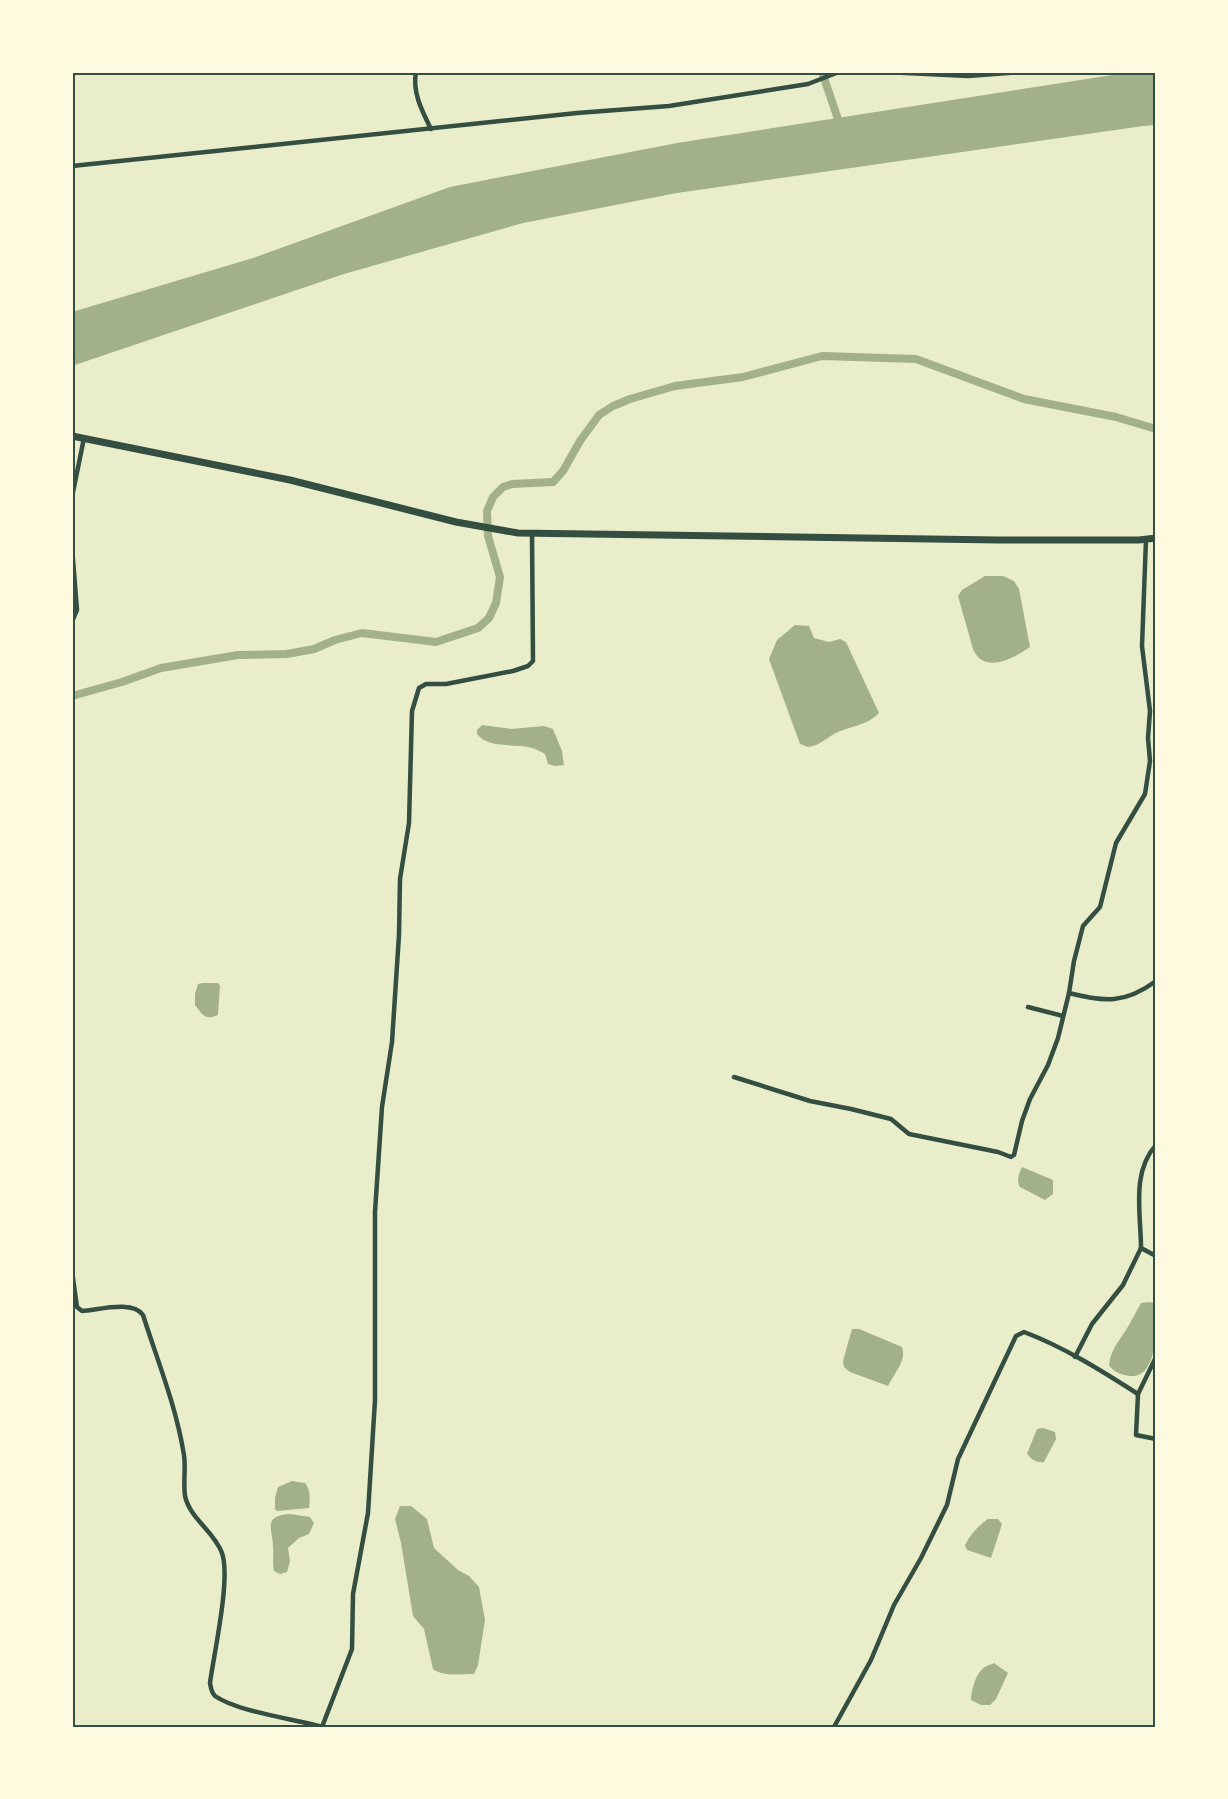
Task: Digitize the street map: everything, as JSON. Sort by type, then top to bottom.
[{"type":"main road","points":[[72,436],[290,480],[456,522],[518,533],[998,540],[1156,538]]},
{"type":"street","points":[[416,72],[418,102],[431,129]]},
{"type":"street","points":[[885,72],[968,76],[1023,72]]},
{"type":"street","points":[[72,166],[577,113],[669,106],[808,84],[838,73]]},
{"type":"street","points":[[72,497],[84,438]]},
{"type":"street","points":[[72,1271],[77,1307],[82,1311],[131,1308],[139,1310],[143,1315],[174,1403],[185,1457],[185,1496],[192,1512],[215,1538],[223,1555],[226,1574],[210,1683],[212,1692],[232,1704],[323,1727],[352,1649],[353,1594],[368,1513],[375,1400],[375,1212],[382,1107],[392,1042],[400,879],[408,823],[412,711],[418,688],[426,684],[446,684],[513,670],[528,666],[533,661],[532,534]]},
{"type":"street","points":[[734,1077],[810,1101],[851,1108],[891,1119],[909,1134],[1014,1155],[1030,1099],[1048,1065],[1058,1038],[1083,926],[1100,907],[1116,843],[1145,794],[1150,761],[1148,738],[1150,711],[1142,646],[1146,539]]},
{"type":"street","points":[[72,547],[77,610],[72,622]]},
{"type":"street","points":[[1069,993],[1110,1000],[1141,992],[1156,981]]},
{"type":"street","points":[[1028,1007],[1063,1016]]},
{"type":"street","points":[[1075,1357],[1092,1324],[1123,1285],[1141,1248],[1140,1180],[1148,1154],[1156,1145]]},
{"type":"street","points":[[1141,1248],[1156,1256]]},
{"type":"street","points":[[834,1727],[871,1660],[894,1605],[947,1506],[958,1459],[1016,1336],[1024,1332],[1075,1357],[1138,1394]]},
{"type":"street","points":[[1156,1357],[1138,1394],[1136,1435],[1156,1439]]},
{"type":"shaded area","points":[[1132,72],[1156,72],[1156,125],[677,193],[523,223],[344,274],[72,366],[72,312],[253,258],[450,187],[677,143]]},
{"type":"shaded area","points":[[985,576],[1003,576],[1014,581],[1019,589],[1030,647],[1000,662],[992,663],[978,657],[973,649],[958,596],[962,590]]},
{"type":"shaded area","points":[[795,625],[809,626],[814,638],[829,642],[840,639],[846,642],[879,713],[869,721],[840,731],[819,744],[808,747],[800,744],[769,659],[777,640]]},
{"type":"shaded area","points":[[482,725],[511,729],[544,726],[553,729],[562,751],[564,765],[548,764],[545,754],[534,748],[488,742],[477,734],[477,730]]},
{"type":"shaded area","points":[[218,983],[220,986],[218,1015],[214,1017],[202,1014],[195,1005],[198,984]]},
{"type":"shaded area","points":[[1022,1167],[1053,1180],[1053,1194],[1045,1200],[1020,1187],[1018,1180]]},
{"type":"shaded area","points":[[1141,1303],[1156,1304],[1154,1349],[1151,1360],[1139,1375],[1130,1376],[1118,1373],[1109,1366],[1114,1349]]},
{"type":"shaded area","points":[[852,1329],[859,1329],[902,1347],[903,1357],[888,1386],[850,1372],[844,1367],[843,1361]]},
{"type":"shaded area","points":[[1043,1428],[1055,1432],[1056,1439],[1044,1462],[1039,1462],[1027,1454],[1037,1429]]},
{"type":"shaded area","points":[[292,1481],[305,1483],[307,1486],[310,1495],[309,1508],[277,1511],[275,1498],[278,1487]]},
{"type":"shaded area","points":[[400,1506],[411,1506],[427,1519],[434,1548],[479,1587],[485,1620],[478,1665],[474,1674],[447,1674],[433,1669],[424,1629],[413,1616],[395,1519]]},
{"type":"shaded area","points":[[290,1514],[310,1517],[314,1523],[309,1534],[299,1538],[288,1548],[290,1561],[287,1572],[280,1574],[274,1571],[271,1524],[276,1517]]},
{"type":"shaded area","points":[[988,1519],[998,1519],[1002,1524],[991,1558],[967,1550],[965,1545],[975,1530]]},
{"type":"shaded area","points":[[994,1663],[1008,1673],[996,1699],[990,1705],[981,1705],[971,1700],[973,1687],[982,1669]]},
{"type":"waterway","points":[[822,72],[841,128]]},
{"type":"waterway","points":[[72,696],[161,668],[238,655],[287,654],[314,649],[335,640],[362,633],[436,642],[478,628],[489,618],[496,603],[500,577],[488,536],[487,511],[493,497],[503,487],[512,484],[553,482],[563,471],[580,441],[599,415],[630,399],[675,386],[743,377],[822,356],[916,359],[1024,399],[1116,417],[1156,429]]}]
